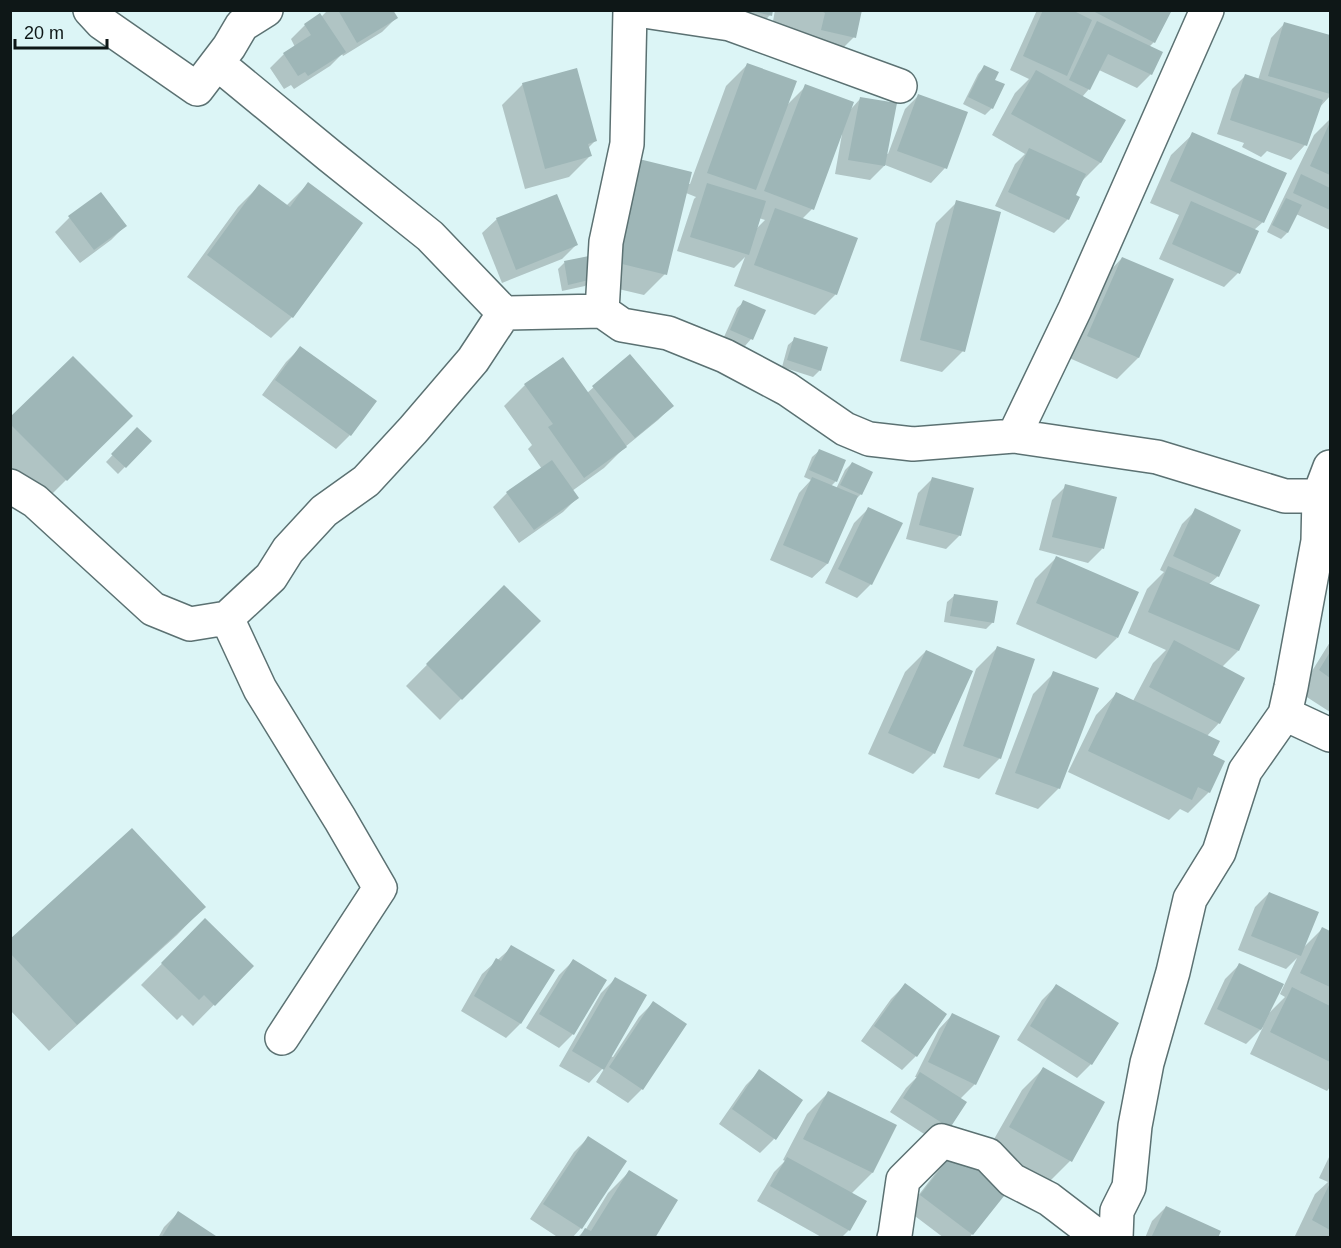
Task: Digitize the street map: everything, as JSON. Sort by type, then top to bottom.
[{"type":"street","points":[[90,10],[102,23],[197,89],[242,26],[266,10]]},
{"type":"street","points":[[602,311],[606,242],[627,144],[630,10]]},
{"type":"street","points":[[637,10],[730,24],[900,86]]},
{"type":"street","points":[[1014,436],[1075,309],[1207,10]]},
{"type":"street","points":[[217,63],[430,236],[504,313],[602,311],[622,325],[668,333],[725,356],[787,389],[845,429],[869,439],[913,444],[1014,436],[1157,457],[1285,496],[1325,482],[1318,541],[1285,714],[1245,771],[1219,852],[1191,899],[1147,1063],[1135,1126],[1130,1187],[1118,1211],[1116,1238]]},
{"type":"street","points":[[10,486],[35,501],[153,609],[190,624],[227,618],[271,577],[288,550],[324,511],[366,480],[413,430],[473,360],[504,313]]},
{"type":"street","points":[[227,618],[260,689],[380,888],[282,1038]]},
{"type":"street","points":[[1285,714],[1330,735]]},
{"type":"street","points":[[894,1238],[903,1180],[942,1141],[988,1155],[1012,1180],[1049,1199],[1100,1238]]},
{"type":"building","points":[[338,10],[393,10],[398,18],[357,43]]},
{"type":"building","points":[[749,10],[773,10],[772,16]]},
{"type":"building","points":[[819,10],[862,10],[856,38],[821,30],[825,13]]},
{"type":"building","points":[[1043,10],[1072,10],[1092,20],[1067,76],[1023,56]]},
{"type":"building","points":[[1091,10],[1172,10],[1155,43]]},
{"type":"building","points":[[320,13],[346,52],[308,76],[305,72],[298,76],[283,53],[311,35],[304,24]]},
{"type":"building","points":[[1097,21],[1163,52],[1152,75],[1108,54],[1090,90],[1069,80]]},
{"type":"building","points":[[1284,22],[1330,35],[1330,94],[1268,76]]},
{"type":"building","points":[[747,63],[797,81],[756,190],[707,173]]},
{"type":"building","points":[[984,65],[999,72],[995,80],[1005,84],[993,109],[968,97]]},
{"type":"building","points":[[577,68],[597,141],[588,144],[592,156],[545,169],[522,83]]},
{"type":"building","points":[[1036,70],[1126,120],[1101,163],[1011,114]]},
{"type":"building","points":[[1245,74],[1323,100],[1307,146],[1230,120]]},
{"type":"building","points":[[805,84],[854,102],[814,210],[764,191]]},
{"type":"building","points":[[918,94],[968,112],[947,169],[897,151]]},
{"type":"building","points":[[860,97],[897,103],[885,166],[848,160]]},
{"type":"building","points":[[1330,122],[1330,175],[1310,166]]},
{"type":"building","points":[[1192,132],[1287,173],[1264,223],[1170,181]]},
{"type":"building","points":[[1029,148],[1086,174],[1076,195],[1080,197],[1069,220],[1008,192]]},
{"type":"building","points":[[639,159],[692,172],[667,275],[614,262]]},
{"type":"building","points":[[1301,174],[1330,188],[1330,210],[1293,193]]},
{"type":"building","points":[[308,182],[363,223],[293,318],[207,255],[259,184],[290,207]]},
{"type":"building","points":[[707,183],[766,201],[749,255],[690,237]]},
{"type":"building","points":[[101,192],[127,226],[94,250],[68,216]]},
{"type":"building","points":[[557,194],[578,245],[516,270],[496,218]]},
{"type":"building","points":[[1286,198],[1302,205],[1288,233],[1272,225]]},
{"type":"building","points":[[956,200],[1001,212],[965,352],[920,340]]},
{"type":"building","points":[[1191,201],[1259,231],[1240,274],[1172,244]]},
{"type":"building","points":[[775,208],[858,238],[837,295],[754,265]]},
{"type":"building","points":[[589,256],[593,279],[568,285],[564,261]]},
{"type":"building","points":[[1122,257],[1174,279],[1139,358],[1087,336]]},
{"type":"building","points":[[743,300],[766,310],[753,340],[730,330]]},
{"type":"building","points":[[794,337],[828,347],[821,371],[787,360]]},
{"type":"building","points":[[300,346],[377,401],[351,436],[275,380]]},
{"type":"building","points":[[630,354],[674,406],[635,438],[592,386]]},
{"type":"building","points":[[73,356],[133,416],[67,481],[10,424],[10,417]]},
{"type":"building","points":[[563,357],[627,447],[584,478],[548,427],[553,424],[524,384]]},
{"type":"building","points":[[137,427],[152,441],[126,468],[111,454]]},
{"type":"building","points":[[819,449],[846,460],[837,482],[809,470]]},
{"type":"building","points":[[552,460],[579,498],[534,530],[506,492]]},
{"type":"building","points":[[852,462],[873,472],[862,495],[840,485]]},
{"type":"building","points":[[812,477],[858,496],[828,564],[783,545]]},
{"type":"building","points":[[932,477],[974,488],[961,536],[919,525]]},
{"type":"building","points":[[1065,484],[1117,497],[1104,549],[1052,537]]},
{"type":"building","points":[[868,507],[903,523],[872,585],[838,569]]},
{"type":"building","points":[[1195,508],[1241,530],[1219,577],[1173,556]]},
{"type":"building","points":[[1056,556],[1139,592],[1118,638],[1036,603]]},
{"type":"building","points":[[1168,566],[1260,605],[1239,651],[1148,612]]},
{"type":"building","points":[[504,585],[541,621],[462,700],[426,664]]},
{"type":"building","points":[[954,594],[998,601],[994,623],[950,616]]},
{"type":"building","points":[[1174,640],[1245,678],[1220,724],[1149,687]]},
{"type":"building","points":[[997,646],[1035,659],[1001,759],[963,746]]},
{"type":"building","points":[[926,650],[973,671],[935,754],[888,733]]},
{"type":"building","points":[[1330,652],[1330,678],[1319,670]]},
{"type":"building","points":[[1053,671],[1099,688],[1060,789],[1015,773]]},
{"type":"building","points":[[1116,692],[1220,741],[1213,755],[1225,761],[1210,793],[1198,787],[1192,800],[1088,751]]},
{"type":"building","points":[[132,828],[206,907],[77,1025],[10,953],[10,939]]},
{"type":"building","points":[[1269,892],[1319,912],[1301,956],[1251,936]]},
{"type":"building","points":[[205,918],[254,966],[215,1006],[204,995],[199,1000],[161,963]]},
{"type":"building","points":[[1322,927],[1330,931],[1330,987],[1300,973]]},
{"type":"building","points":[[511,945],[555,970],[521,1024],[474,996],[496,958],[501,961]]},
{"type":"building","points":[[573,959],[607,980],[574,1035],[539,1014]]},
{"type":"building","points":[[1239,963],[1284,984],[1261,1030],[1217,1009]]},
{"type":"building","points":[[615,977],[647,995],[604,1070],[572,1051]]},
{"type":"building","points":[[905,983],[947,1014],[917,1057],[874,1026]]},
{"type":"building","points":[[1056,984],[1119,1023],[1092,1065],[1030,1026]]},
{"type":"building","points":[[1292,987],[1330,1006],[1330,1062],[1270,1032]]},
{"type":"building","points":[[653,1001],[687,1024],[643,1090],[609,1067]]},
{"type":"building","points":[[952,1013],[1000,1036],[976,1085],[928,1062]]},
{"type":"building","points":[[1043,1067],[1105,1102],[1072,1162],[1009,1127]]},
{"type":"building","points":[[759,1069],[803,1100],[776,1140],[732,1109]]},
{"type":"building","points":[[920,1072],[967,1102],[950,1128],[903,1098]]},
{"type":"building","points":[[828,1091],[897,1125],[873,1173],[803,1139]]},
{"type":"building","points":[[588,1136],[627,1161],[582,1229],[543,1204]]},
{"type":"building","points":[[955,1150],[1008,1191],[973,1235],[920,1195]]},
{"type":"building","points":[[787,1157],[867,1201],[850,1231],[770,1186]]},
{"type":"building","points":[[629,1170],[678,1200],[655,1238],[579,1238],[585,1228],[591,1231]]},
{"type":"building","points":[[1330,1183],[1330,1230],[1312,1220]]},
{"type":"building","points":[[1166,1206],[1221,1231],[1218,1238],[1151,1238]]},
{"type":"building","points":[[178,1211],[219,1238],[161,1238]]}]
